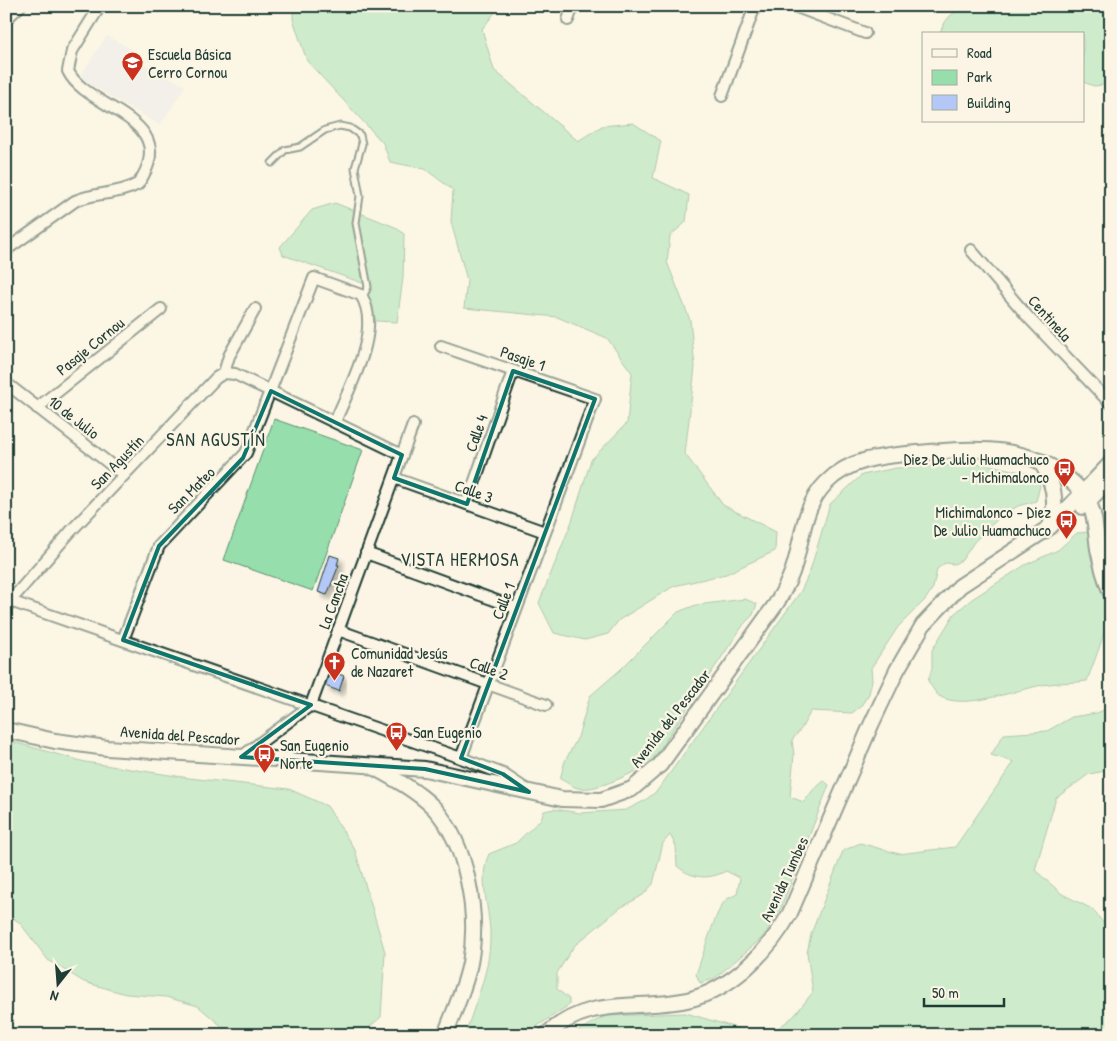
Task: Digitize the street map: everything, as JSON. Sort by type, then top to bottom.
[{"type":"main road","name":"Avenida del Pescador","points":[[6,730],[81,745],[426,769],[574,801],[601,800],[632,789],[652,774],[668,755],[782,596],[795,563],[812,501],[825,484],[841,470],[874,457],[968,448],[1008,451],[1040,461],[1067,478],[1086,497]]},
{"type":"main road","points":[[1040,461],[1049,476],[1054,495],[1054,512],[1050,527]]},
{"type":"main road","name":"Avenida Tumbes","points":[[941,605],[963,590],[1038,547],[1058,531],[1111,462]]},
{"type":"main road","name":"Avenida Tumbes","points":[[546,1035],[566,1019],[592,1008],[674,1002],[711,992],[737,974],[770,944],[784,924],[795,902],[856,759],[897,670],[923,625],[960,586],[1050,527],[1111,478]]},
{"type":"main road","points":[[1086,497],[1094,518],[1101,561],[1111,593]]},
{"type":"main road","points":[[368,764],[415,792],[434,809],[450,831],[464,865],[472,920],[471,954],[462,989],[445,1035]]},
{"type":"street","points":[[6,19],[20,6]]},
{"type":"street","points":[[6,250],[75,201],[85,197],[116,193],[138,184],[147,166],[148,144],[139,126],[78,84],[68,71],[72,51],[100,6]]},
{"type":"street","points":[[568,20],[573,6]]},
{"type":"street","points":[[722,96],[754,6]]},
{"type":"street","points":[[794,6],[865,32]]},
{"type":"street","name":"Centinela","points":[[971,250],[1035,324],[1111,404]]},
{"type":"street","name":"San Mateo","points":[[123,640],[159,546],[243,458],[314,278],[353,290],[362,297]]},
{"type":"street","points":[[335,422],[368,339],[368,319],[362,297]]},
{"type":"street","name":"Pasaje Cornou","points":[[37,408],[161,309]]},
{"type":"street","name":"San Agustín","points":[[8,603],[124,475],[216,378],[224,373],[229,356],[255,309]]},
{"type":"street","name":"Pasaje 1","points":[[441,346],[595,399]]},
{"type":"street","name":"Calle 4","points":[[467,504],[513,371]]},
{"type":"street","points":[[224,373],[235,374],[402,455]]},
{"type":"street","name":"10 de Julio","points":[[6,383],[124,475]]},
{"type":"street","name":"Calle 1","points":[[460,758],[595,399]]},
{"type":"street","name":"La Cancha","points":[[310,705],[413,425]]},
{"type":"street","name":"Calle 3","points":[[394,478],[545,532]]},
{"type":"street","points":[[366,553],[516,608]]},
{"type":"street","points":[[8,603],[123,640],[460,758],[503,774],[529,792]]},
{"type":"street","name":"Calle 2","points":[[338,630],[546,705]]},
{"type":"street","points":[[241,757],[310,705]]},
{"type":"lane","points":[[272,163],[285,150],[300,147],[325,130],[340,126],[350,128],[360,135],[362,144],[354,168],[360,196],[356,223],[368,286],[362,297]]},
{"type":"highlighted area","points":[[513,371],[595,399],[461,758],[503,774],[529,792],[425,769],[241,757],[311,705],[123,640],[159,546],[243,458],[271,391],[402,455],[394,478],[467,504]]},
{"type":"shaded area","name":"Escuela Básica Cerro Cornou","points":[[107,36],[136,52],[132,57],[185,86],[160,125],[79,78]]},
{"type":"green space","points":[[293,6],[500,6],[482,29],[494,70],[578,141],[602,126],[633,123],[661,141],[653,178],[689,195],[686,222],[670,236],[667,262],[690,320],[695,367],[685,454],[723,505],[776,532],[775,551],[726,574],[674,586],[619,620],[608,634],[585,640],[554,633],[539,603],[572,521],[591,460],[627,423],[632,373],[607,338],[557,317],[464,308],[467,280],[451,222],[453,190],[425,169],[390,162],[383,143],[307,61],[293,19]]},
{"type":"green space","points":[[963,6],[1111,6],[1111,84],[1094,86],[1084,82],[1084,32],[941,32],[948,18]]},
{"type":"green space","points":[[335,203],[395,227],[404,234],[403,278],[397,322],[376,321],[365,284],[283,255],[280,247],[312,210]]},
{"type":"green space","points":[[274,419],[363,450],[313,591],[224,560]]},
{"type":"green space","points":[[985,464],[1035,475],[1040,486],[1036,501],[1018,506],[1000,517],[974,542],[962,560],[954,564],[945,563],[937,569],[933,588],[925,600],[898,627],[871,668],[872,680],[869,694],[860,707],[852,713],[811,711],[792,740],[794,755],[790,797],[804,802],[813,790],[824,781],[829,785],[781,908],[762,938],[714,979],[700,983],[696,974],[714,923],[722,905],[727,899],[737,894],[740,878],[726,871],[707,877],[689,874],[677,866],[676,846],[670,835],[663,843],[653,884],[643,895],[620,908],[574,946],[557,973],[557,989],[569,999],[569,1005],[524,1035],[465,1035],[488,963],[490,928],[484,874],[489,854],[516,843],[541,819],[544,811],[554,809],[580,813],[626,810],[644,801],[657,791],[801,591],[810,571],[830,504],[862,475],[896,468]]},
{"type":"green space","points":[[1089,532],[1092,550],[1106,594],[1108,611],[1101,642],[1087,681],[1049,684],[978,700],[950,700],[939,696],[928,681],[932,668],[932,650],[954,614],[972,599],[1025,565],[1058,550],[1077,533]]},
{"type":"green space","points":[[745,599],[757,604],[753,615],[744,624],[651,762],[626,776],[595,787],[578,788],[560,779],[565,761],[578,737],[590,696],[620,670],[678,612],[696,605]]},
{"type":"green space","points":[[1111,707],[1111,770],[1089,774],[1056,798],[1035,870],[1062,894],[1092,909],[1111,932],[1111,1035],[570,1035],[605,1016],[686,1013],[757,1034],[773,1032],[794,1016],[813,992],[807,953],[811,934],[843,851],[860,843],[899,854],[955,847],[1014,762],[991,755],[1004,734],[1047,731],[1072,717],[1097,713]]},
{"type":"green space","points":[[6,740],[85,762],[189,778],[289,789],[327,806],[355,850],[385,952],[381,1017],[360,1035],[232,1035],[198,1006],[166,997],[126,994],[84,982],[48,960],[20,923],[6,913]]},
{"type":"building","points":[[330,555],[339,558],[337,565],[339,565],[327,595],[318,592]]},
{"type":"building","name":"Comunidad Jesús de Nazaret","points":[[330,671],[344,676],[339,691],[325,686]]},
{"type":"place","name":"Escuela Básica Cerro Cornou","points":[[132,82]]},
{"type":"place","name":"Diez De Julio Huamachuco - Michimalonco","points":[[1065,487]]},
{"type":"place","name":"Michimalonco - Diez De Julio Huamachuco","points":[[1067,540]]},
{"type":"place","name":"Comunidad Jesús de Nazaret","points":[[335,681]]},
{"type":"place","name":"San Eugenio","points":[[397,751]]},
{"type":"place","name":"San Eugenio Norte","points":[[264,773]]},
{"type":"district","name":"SAN AGUSTÍN","points":[[216,439]]},
{"type":"district","name":"VISTA HERMOSA","points":[[460,559]]}]
